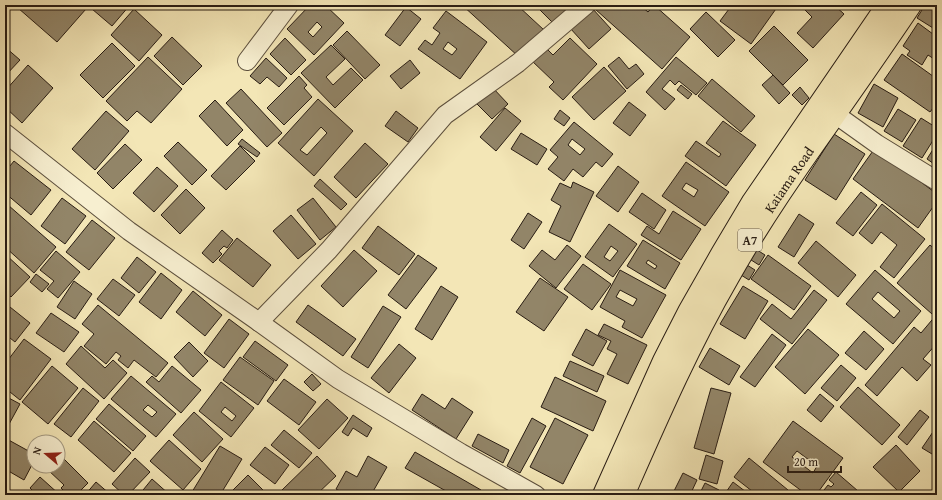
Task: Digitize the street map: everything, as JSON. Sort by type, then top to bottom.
[{"type":"highway","name":"Kaiama Road","points":[[604,495],[664,361],[722,254],[757,196],[888,5]]},
{"type":"highway","name":"Kaiama Road","points":[[623,495],[673,380],[728,275],[762,220],[799,165],[910,5]]},
{"type":"street","points":[[247,61],[289,5]]},
{"type":"street","points":[[259,322],[329,250],[446,114],[518,63],[586,5]]},
{"type":"street","points":[[835,114],[877,144],[937,180]]},
{"type":"street","points":[[5,133],[129,231],[338,379],[461,453],[536,495]]},
{"type":"building","points":[[21,5],[82,5],[86,9],[57,42],[18,8]]},
{"type":"building","points":[[95,5],[130,5],[112,26],[92,9]]},
{"type":"building","points":[[310,5],[325,5],[344,23],[314,55],[287,29]],"holes":[[[317,22],[322,27],[313,37],[308,32]]]},
{"type":"building","points":[[413,5],[421,5],[418,9]]},
{"type":"building","points":[[462,5],[517,5],[544,30],[519,57]]},
{"type":"building","points":[[535,5],[573,5],[554,24]]},
{"type":"building","points":[[599,5],[640,5],[648,12],[654,5],[690,37],[662,69],[595,9]]},
{"type":"building","points":[[723,5],[778,6],[751,44],[720,21],[729,9]]},
{"type":"building","points":[[800,5],[834,5],[844,14],[813,48],[797,33],[812,17]]},
{"type":"building","points":[[925,5],[937,5],[937,22],[933,28],[917,18]]},
{"type":"building","points":[[406,7],[421,19],[400,46],[385,35]]},
{"type":"building","points":[[592,8],[611,29],[589,49],[570,28]]},
{"type":"building","points":[[134,9],[162,35],[139,61],[111,35]]},
{"type":"building","points":[[446,11],[487,42],[460,79],[418,49],[425,40],[432,45],[440,33],[433,28]],"holes":[[[448,42],[457,49],[452,55],[443,49]]]},
{"type":"building","points":[[706,12],[735,40],[718,57],[690,29]]},
{"type":"building","points":[[918,23],[937,37],[937,54],[934,59],[928,55],[922,65],[907,55],[910,51],[903,46]]},
{"type":"building","points":[[774,26],[808,60],[783,85],[749,51]]},
{"type":"building","points":[[347,31],[380,65],[365,79],[333,45]]},
{"type":"building","points":[[172,37],[202,66],[183,85],[154,56]]},
{"type":"building","points":[[285,38],[306,60],[291,75],[270,54]]},
{"type":"building","points":[[570,38],[597,64],[563,100],[549,87],[554,82],[531,60],[544,46],[553,55]]},
{"type":"building","points":[[112,43],[135,66],[103,98],[80,75]]},
{"type":"building","points":[[331,45],[345,59],[326,77],[333,85],[351,68],[363,80],[335,108],[301,73]]},
{"type":"building","points":[[5,47],[20,60],[5,76]]},
{"type":"building","points":[[902,54],[937,79],[937,103],[930,112],[884,80]]},
{"type":"building","points":[[148,57],[182,89],[151,123],[137,111],[127,121],[106,101]]},
{"type":"building","points":[[619,57],[629,69],[636,64],[644,74],[627,89],[608,66]]},
{"type":"building","points":[[676,57],[707,83],[696,95],[679,81],[675,85],[670,80],[662,89],[675,99],[665,110],[646,92]]},
{"type":"building","points":[[266,58],[287,78],[279,87],[267,77],[260,84],[250,76]]},
{"type":"building","points":[[410,60],[420,73],[401,89],[390,76]]},
{"type":"building","points":[[28,65],[53,88],[22,123],[5,107],[5,91]]},
{"type":"building","points":[[604,67],[626,91],[594,120],[572,97]]},
{"type":"building","points":[[773,75],[790,93],[779,104],[762,85]]},
{"type":"building","points":[[299,76],[307,85],[304,88],[312,97],[284,125],[267,108]]},
{"type":"building","points":[[712,79],[755,116],[741,132],[698,96]]},
{"type":"building","points":[[874,84],[898,98],[883,127],[858,113]]},
{"type":"building","points":[[681,85],[692,94],[688,99],[677,90]]},
{"type":"building","points":[[492,87],[508,104],[492,119],[476,103]]},
{"type":"building","points":[[800,87],[809,98],[802,105],[792,95]]},
{"type":"building","points":[[241,89],[282,133],[267,147],[226,103]]},
{"type":"building","points":[[318,99],[353,131],[314,176],[278,143]],"holes":[[[321,127],[327,133],[307,155],[300,150]]]},
{"type":"building","points":[[215,100],[243,130],[227,146],[199,116]]},
{"type":"building","points":[[629,102],[646,115],[630,136],[613,123]]},
{"type":"building","points":[[505,108],[521,121],[496,151],[480,137]]},
{"type":"building","points":[[898,109],[916,120],[902,142],[884,131]]},
{"type":"building","points":[[560,110],[570,118],[564,126],[554,119]]},
{"type":"building","points":[[106,111],[129,131],[95,170],[72,149]]},
{"type":"building","points":[[396,111],[418,128],[408,142],[385,126]]},
{"type":"building","points":[[921,118],[937,128],[937,134],[922,158],[903,146]]},
{"type":"building","points":[[723,121],[756,145],[726,186],[685,156],[696,141],[719,157],[721,154],[706,143]]},
{"type":"building","points":[[574,122],[613,154],[602,167],[596,162],[583,177],[573,169],[564,181],[548,169],[558,157],[550,150]],"holes":[[[572,139],[585,149],[580,155],[568,145]]]},
{"type":"building","points":[[521,133],[547,149],[537,165],[511,149]]},
{"type":"building","points":[[834,134],[865,154],[836,200],[805,180]]},
{"type":"building","points":[[242,139],[260,153],[257,157],[238,144]]},
{"type":"building","points":[[178,142],[207,170],[192,185],[164,156]]},
{"type":"building","points":[[365,143],[388,164],[356,198],[334,177]]},
{"type":"building","points":[[937,143],[937,166],[927,159]]},
{"type":"building","points":[[125,144],[142,160],[113,189],[97,173]]},
{"type":"building","points":[[240,146],[255,161],[226,190],[211,176]]},
{"type":"building","points":[[875,148],[937,194],[937,211],[933,207],[918,228],[853,179]]},
{"type":"building","points":[[5,157],[10,161],[5,168]]},
{"type":"building","points":[[14,161],[51,190],[31,215],[5,193],[5,172]]},
{"type":"building","points":[[686,162],[729,192],[705,226],[662,196]],"holes":[[[686,183],[698,190],[694,197],[682,189]]]},
{"type":"building","points":[[618,166],[639,182],[618,212],[596,196]]},
{"type":"building","points":[[157,167],[178,186],[154,212],[133,193]]},
{"type":"building","points":[[320,179],[347,204],[341,210],[314,186]]},
{"type":"building","points":[[573,182],[594,192],[570,242],[549,232],[561,206],[551,200],[560,183],[571,188]]},
{"type":"building","points":[[186,189],[205,208],[180,234],[161,215]]},
{"type":"building","points":[[861,192],[877,205],[853,236],[836,223]]},
{"type":"building","points":[[642,193],[666,210],[654,229],[629,212]]},
{"type":"building","points":[[62,198],[86,216],[65,244],[41,226]]},
{"type":"building","points":[[313,198],[336,227],[320,240],[297,210]]},
{"type":"building","points":[[882,204],[925,239],[894,278],[880,267],[897,245],[881,232],[872,244],[859,233]]},
{"type":"building","points":[[8,205],[56,247],[34,273],[5,247],[5,209]]},
{"type":"building","points":[[673,211],[701,229],[681,260],[641,235],[647,226],[659,234]]},
{"type":"building","points":[[528,213],[542,222],[524,249],[511,240]]},
{"type":"building","points":[[799,214],[814,224],[794,257],[778,247]]},
{"type":"building","points":[[291,215],[316,244],[298,259],[273,231]]},
{"type":"building","points":[[92,220],[115,238],[89,270],[66,252]]},
{"type":"building","points":[[609,224],[637,244],[613,277],[585,257]],"holes":[[[611,246],[618,251],[610,261],[604,257]]]},
{"type":"building","points":[[378,226],[415,254],[399,275],[362,248]]},
{"type":"building","points":[[222,230],[233,240],[227,248],[224,246],[219,251],[222,254],[213,263],[202,253]]},
{"type":"building","points":[[237,238],[271,265],[253,287],[219,260]]},
{"type":"building","points":[[643,240],[680,263],[665,289],[627,266]],"holes":[[[648,260],[657,266],[655,269],[646,263]]]},
{"type":"building","points":[[816,241],[856,275],[838,297],[798,263]]},
{"type":"building","points":[[567,245],[581,256],[556,288],[529,266],[542,250],[555,260]]},
{"type":"building","points":[[930,245],[937,251],[937,307],[932,314],[897,283]]},
{"type":"building","points":[[754,248],[765,255],[759,265],[748,258]]},
{"type":"building","points":[[354,250],[377,271],[343,307],[321,286]]},
{"type":"building","points":[[56,251],[80,272],[58,298],[47,289],[54,281],[40,270]]},
{"type":"building","points":[[5,254],[30,277],[11,297],[5,291]]},
{"type":"building","points":[[418,255],[437,268],[406,309],[388,295]]},
{"type":"building","points":[[768,255],[811,286],[794,310],[751,279]]},
{"type":"building","points":[[137,257],[156,272],[139,293],[121,278]]},
{"type":"building","points":[[583,264],[611,284],[592,310],[564,289]]},
{"type":"building","points":[[747,265],[755,270],[749,280],[741,275]]},
{"type":"building","points":[[620,270],[666,295],[642,338],[622,327],[625,321],[600,307]],"holes":[[[620,290],[637,299],[633,306],[616,297]]]},
{"type":"building","points":[[875,270],[921,311],[893,344],[846,304]],"holes":[[[878,292],[900,311],[894,318],[872,299]]]},
{"type":"building","points":[[161,273],[182,290],[161,319],[139,302]]},
{"type":"building","points":[[36,274],[49,284],[42,292],[30,282]]},
{"type":"building","points":[[540,278],[568,297],[544,331],[516,312]]},
{"type":"building","points":[[113,279],[135,295],[119,316],[97,299]]},
{"type":"building","points":[[74,281],[92,294],[75,319],[57,307]]},
{"type":"building","points":[[441,286],[458,297],[432,340],[415,329]]},
{"type":"building","points":[[743,286],[768,301],[745,339],[720,324]]},
{"type":"building","points":[[814,290],[827,300],[792,344],[760,319],[772,304],[791,319]]},
{"type":"building","points":[[193,291],[222,315],[205,336],[176,312]]},
{"type":"building","points":[[5,303],[30,323],[15,342],[5,334]]},
{"type":"building","points":[[98,305],[168,363],[156,377],[134,360],[128,368],[118,360],[121,356],[116,352],[106,364],[84,346],[94,334],[82,324]]},
{"type":"building","points":[[308,305],[356,339],[343,356],[296,322]]},
{"type":"building","points":[[383,306],[401,317],[368,368],[351,357]]},
{"type":"building","points":[[51,313],[79,332],[64,352],[36,333]]},
{"type":"building","points":[[937,314],[937,343],[923,359],[931,365],[917,381],[902,367],[877,396],[865,385],[914,327],[921,333]]},
{"type":"building","points":[[229,319],[249,334],[224,368],[204,353]]},
{"type":"building","points":[[604,324],[647,345],[628,384],[607,374],[617,354],[607,349],[611,341],[598,335]]},
{"type":"building","points":[[586,329],[607,341],[593,366],[572,355]]},
{"type":"building","points":[[808,329],[839,355],[805,394],[775,367]]},
{"type":"building","points":[[864,331],[884,349],[866,370],[845,353]]},
{"type":"building","points":[[772,334],[786,345],[755,387],[740,377]]},
{"type":"building","points":[[24,339],[51,359],[20,400],[5,388],[5,364]]},
{"type":"building","points":[[255,341],[288,365],[276,381],[243,357]]},
{"type":"building","points":[[189,342],[208,361],[193,377],[174,357]]},
{"type":"building","points":[[399,344],[416,358],[389,393],[371,378]]},
{"type":"building","points":[[81,346],[105,368],[113,360],[127,373],[104,399],[66,364]]},
{"type":"building","points":[[710,348],[740,366],[729,385],[699,367]]},
{"type":"building","points":[[240,357],[274,381],[258,405],[223,380]]},
{"type":"building","points":[[570,361],[604,376],[597,392],[563,376]]},
{"type":"building","points":[[841,365],[856,378],[837,401],[821,388]]},
{"type":"building","points":[[52,366],[78,388],[48,424],[22,402]]},
{"type":"building","points":[[172,366],[201,390],[181,413],[146,382],[152,376],[159,382]]},
{"type":"building","points":[[312,374],[321,384],[313,391],[304,382]]},
{"type":"building","points":[[131,376],[176,414],[156,437],[111,399]],"holes":[[[148,405],[157,412],[152,417],[143,410]]]},
{"type":"building","points":[[555,377],[606,401],[593,431],[541,407]]},
{"type":"building","points":[[284,379],[316,402],[299,425],[267,401]]},
{"type":"building","points":[[221,382],[254,408],[231,437],[199,411]],"holes":[[[225,407],[236,416],[232,421],[221,412]]]},
{"type":"building","points":[[858,387],[900,425],[882,445],[840,407]]},
{"type":"building","points":[[83,388],[99,401],[71,437],[54,424]]},
{"type":"building","points":[[711,388],[731,393],[714,454],[694,448]]},
{"type":"building","points":[[422,394],[445,409],[452,398],[473,412],[456,439],[412,410]]},
{"type":"building","points":[[820,394],[834,406],[821,422],[807,410]]},
{"type":"building","points":[[5,396],[20,404],[8,426],[5,424]]},
{"type":"building","points":[[327,399],[348,418],[319,449],[298,430]]},
{"type":"building","points":[[109,404],[146,436],[133,451],[96,419]]},
{"type":"building","points":[[920,410],[929,417],[907,445],[898,437]]},
{"type":"building","points":[[194,412],[223,439],[202,462],[173,435]]},
{"type":"building","points":[[353,415],[372,428],[367,437],[353,428],[348,436],[342,432]]},
{"type":"building","points":[[532,418],[546,426],[520,473],[507,466]]},
{"type":"building","points":[[555,418],[588,435],[563,484],[530,467]]},
{"type":"building","points":[[94,421],[131,453],[114,472],[78,440]]},
{"type":"building","points":[[793,421],[843,458],[816,495],[807,495],[763,462]],"holes":[[[797,451],[817,466],[813,473],[792,457]]]},
{"type":"building","points":[[937,426],[937,457],[922,448]]},
{"type":"building","points":[[284,430],[312,453],[299,468],[271,445]]},
{"type":"building","points":[[478,434],[509,450],[503,463],[472,446]]},
{"type":"building","points":[[5,438],[26,450],[27,474],[24,480],[5,469]]},
{"type":"building","points":[[169,440],[201,469],[183,490],[150,461]]},
{"type":"building","points":[[896,445],[920,471],[899,492],[873,467]]},
{"type":"building","points":[[220,446],[242,459],[220,495],[198,495],[192,492]]},
{"type":"building","points":[[265,447],[289,465],[275,484],[250,465]]},
{"type":"building","points":[[415,452],[481,490],[478,495],[453,495],[405,468]]},
{"type":"building","points":[[706,455],[723,461],[717,484],[699,479]]},
{"type":"building","points":[[317,456],[336,476],[316,495],[288,495],[282,490]]},
{"type":"building","points":[[368,456],[387,467],[371,495],[347,495],[336,489],[346,471],[357,477]]},
{"type":"building","points":[[135,458],[150,472],[128,495],[124,495],[112,484]]},
{"type":"building","points":[[749,458],[788,490],[784,495],[757,495],[734,477]]},
{"type":"building","points":[[66,461],[88,483],[76,495],[68,495],[61,488],[64,485],[52,474],[66,474]]},
{"type":"building","points":[[836,472],[858,491],[854,495],[820,495],[828,485],[831,487],[834,484],[829,480]]},
{"type":"building","points":[[683,473],[697,480],[690,495],[672,495]]},
{"type":"building","points":[[248,475],[268,495],[229,494]]},
{"type":"building","points":[[40,477],[60,495],[37,495],[30,488]]},
{"type":"building","points":[[152,479],[170,495],[139,495]]},
{"type":"building","points":[[96,482],[111,495],[85,495]]},
{"type":"building","points":[[733,482],[750,495],[724,495]]},
{"type":"building","points":[[705,483],[719,490],[716,495],[699,495]]}]
